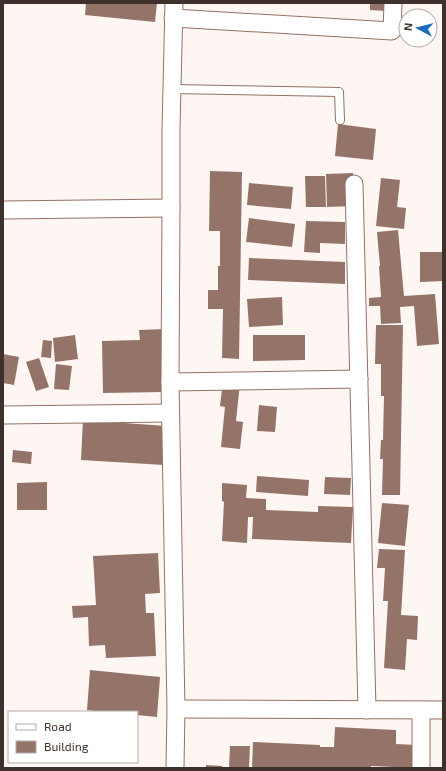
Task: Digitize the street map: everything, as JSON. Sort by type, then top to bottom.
[{"type":"street","points":[[175,768],[176,710],[170,413],[170,128],[174,11],[392,31],[393,3]]},
{"type":"street","points":[[354,184],[367,710]]},
{"type":"street","points":[[3,210],[171,208]]},
{"type":"street","points":[[170,382],[359,380]]},
{"type":"street","points":[[3,415],[170,413]]},
{"type":"street","points":[[176,710],[443,710]]},
{"type":"street","points":[[421,710],[421,768]]},
{"type":"lane","points":[[171,89],[339,92],[340,120]]},
{"type":"building","points":[[86,3],[157,3],[155,22],[85,15]]},
{"type":"building","points":[[370,3],[387,3],[386,11],[370,10]]},
{"type":"building","points":[[338,124],[376,129],[373,160],[335,156]]},
{"type":"building","points":[[210,171],[242,172],[239,359],[222,358],[223,309],[208,309],[208,290],[218,290],[218,266],[220,266],[220,231],[209,231]]},
{"type":"building","points":[[353,173],[354,206],[327,207],[326,174]]},
{"type":"building","points":[[305,176],[325,176],[326,207],[306,207]]},
{"type":"building","points":[[381,178],[400,180],[397,207],[406,208],[404,229],[376,226]]},
{"type":"building","points":[[249,183],[293,187],[291,209],[247,205]]},
{"type":"building","points":[[249,218],[295,224],[292,247],[246,242]]},
{"type":"building","points":[[306,221],[345,222],[345,244],[320,243],[320,253],[304,252]]},
{"type":"building","points":[[398,230],[404,296],[435,294],[439,344],[417,346],[414,306],[400,307],[401,323],[381,324],[380,306],[369,306],[369,298],[381,297],[377,232]]},
{"type":"building","points":[[420,252],[443,252],[443,281],[420,282]]},
{"type":"building","points":[[249,258],[345,262],[345,284],[248,280]]},
{"type":"building","points":[[282,297],[283,325],[249,327],[247,299]]},
{"type":"building","points":[[376,325],[403,325],[400,495],[382,495],[383,459],[380,459],[381,440],[383,440],[384,396],[381,396],[381,364],[375,364]]},
{"type":"building","points":[[164,329],[164,392],[103,393],[102,341],[140,340],[139,330]]},
{"type":"building","points":[[75,335],[78,359],[55,362],[53,338]]},
{"type":"building","points":[[253,335],[305,335],[305,360],[253,361]]},
{"type":"building","points":[[43,340],[52,341],[51,358],[41,357]]},
{"type":"building","points":[[3,354],[19,357],[14,385],[3,383]]},
{"type":"building","points":[[39,358],[49,387],[36,391],[26,362]]},
{"type":"building","points":[[56,364],[72,366],[69,390],[54,389]]},
{"type":"building","points":[[223,381],[240,383],[236,421],[243,422],[240,449],[221,447],[225,407],[220,406]]},
{"type":"building","points":[[259,405],[277,407],[275,432],[257,431]]},
{"type":"building","points":[[83,420],[166,426],[164,465],[81,460]]},
{"type":"building","points":[[13,450],[32,452],[31,464],[12,462]]},
{"type":"building","points":[[257,476],[309,480],[308,496],[256,492]]},
{"type":"building","points":[[325,477],[351,478],[350,495],[324,494]]},
{"type":"building","points":[[47,482],[47,510],[17,510],[17,483]]},
{"type":"building","points":[[222,483],[247,485],[246,498],[266,499],[266,510],[318,512],[318,506],[353,507],[351,543],[252,539],[253,517],[248,517],[247,543],[222,541],[224,502],[222,501]]},
{"type":"building","points":[[382,503],[409,505],[405,546],[378,543]]},
{"type":"building","points":[[379,549],[405,550],[401,615],[418,616],[417,640],[407,639],[405,670],[384,668],[388,601],[383,601],[385,568],[377,568]]},
{"type":"building","points":[[158,553],[160,593],[145,594],[146,613],[154,613],[156,656],[106,658],[105,645],[89,646],[88,617],[73,618],[72,606],[96,605],[93,556]]},
{"type":"building","points":[[90,670],[160,677],[157,717],[138,715],[138,711],[87,710]]},
{"type":"building","points":[[335,727],[396,730],[396,744],[417,745],[416,768],[371,766],[371,768],[252,768],[253,742],[334,747]]},
{"type":"building","points":[[230,746],[250,746],[249,768],[229,768]]},
{"type":"building","points":[[206,765],[222,766],[222,768],[206,768]]}]
